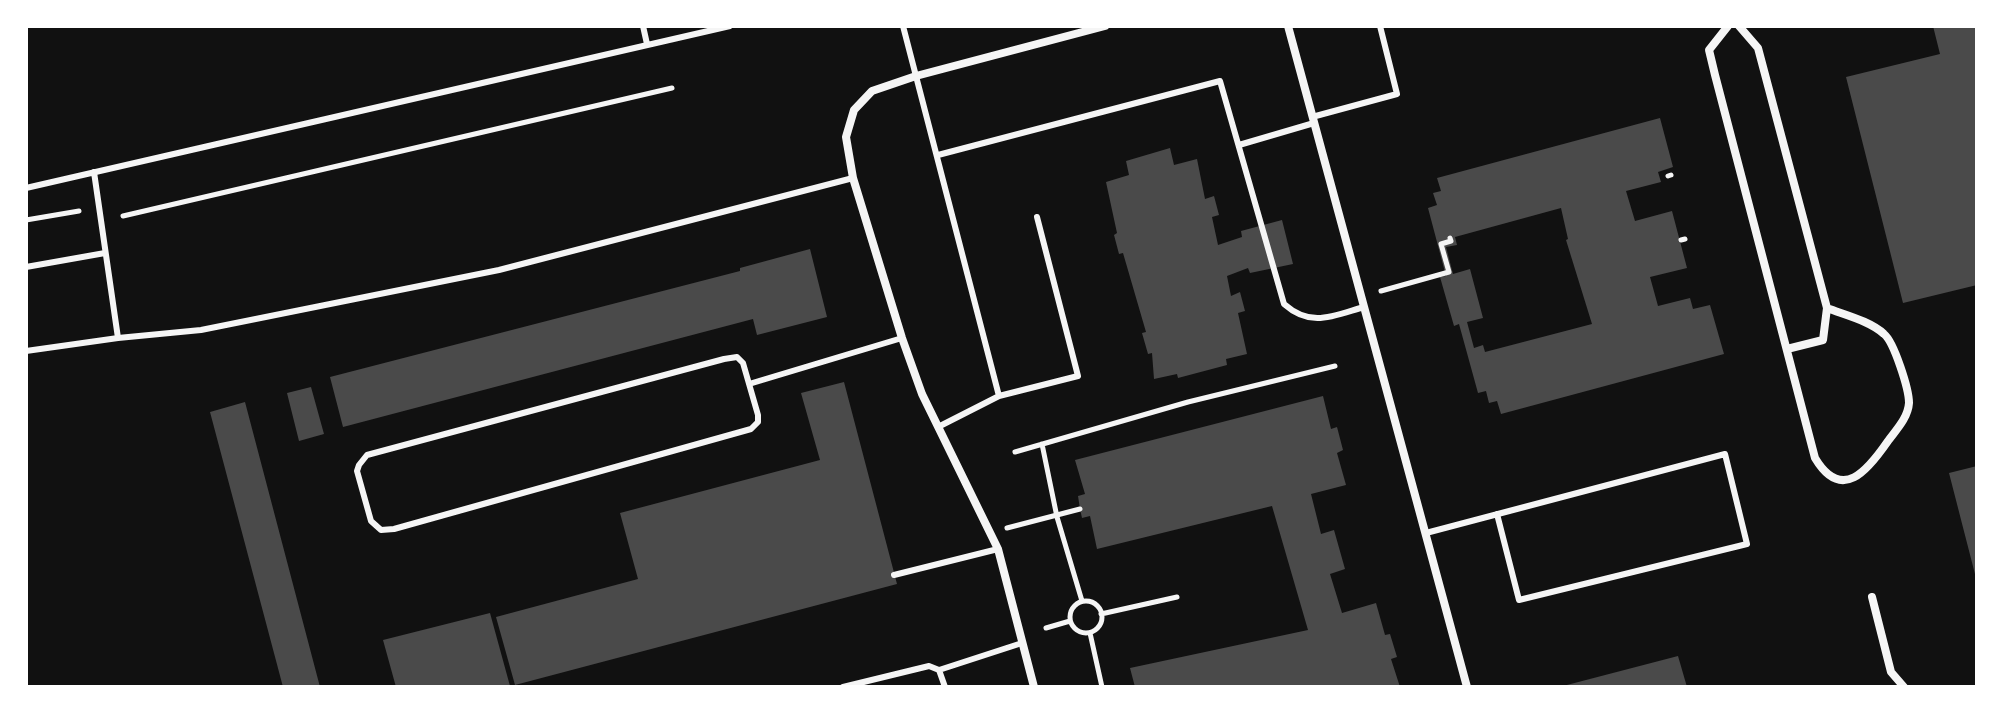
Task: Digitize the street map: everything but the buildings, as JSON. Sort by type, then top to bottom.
[{"type":"street","points":[[1034,687],[998,549],[922,394],[902,338],[853,178],[846,137],[854,110],[872,91],[916,76],[1105,26]]},
{"type":"street","points":[[1288,26],[1467,687]]},
{"type":"street","points":[[1728,26],[1709,50],[1815,458],[1822,470],[1833,478],[1844,480],[1860,476],[1871,466],[1904,419],[1909,403],[1894,345],[1889,339],[1883,333],[1827,308]]},
{"type":"street","points":[[1739,26],[1758,48],[1827,308],[1823,340],[1787,349]]},
{"type":"street","points":[[1872,597],[1891,672],[1904,687]]},
{"type":"lane","points":[[643,26],[647,44]]},
{"type":"lane","points":[[26,188],[730,26]]},
{"type":"lane","points":[[903,26],[999,396]]},
{"type":"lane","points":[[1239,145],[1397,94],[1380,26]]},
{"type":"lane","points":[[938,155],[1220,81],[1284,304],[1296,314],[1309,318],[1324,318],[1364,307]]},
{"type":"lane","points":[[94,172],[118,338]]},
{"type":"lane","points":[[26,351],[201,330],[499,270],[853,178]]},
{"type":"lane","points":[[938,427],[999,396],[1078,376],[1037,217]]},
{"type":"lane","points":[[26,267],[105,253]]},
{"type":"lane","points":[[749,384],[902,338]]},
{"type":"lane","points":[[729,358],[742,360],[749,384],[759,419],[755,426],[746,430],[394,529],[381,530],[371,521],[357,471],[362,459],[375,452],[729,358]]},
{"type":"lane","points":[[1426,533],[1497,514],[1725,454],[1747,544],[1519,600],[1497,514]]},
{"type":"lane","points":[[894,575],[998,549]]},
{"type":"lane","points":[[843,687],[923,667],[939,670],[1022,643]]},
{"type":"lane","points":[[939,670],[945,687]]},
{"type":"path","points":[[123,216],[672,88]]},
{"type":"path","points":[[26,220],[79,211]]},
{"type":"path","points":[[1381,291],[1449,272],[1441,244],[1451,241],[1450,238]]},
{"type":"path","points":[[1015,452],[1188,402],[1335,366]]},
{"type":"path","points":[[1042,444],[1057,517],[1082,601]]},
{"type":"path","points":[[1006,528],[1080,509]]},
{"type":"path","points":[[1101,614],[1177,597]]},
{"type":"path","points":[[1082,601],[1093,603],[1101,614],[1099,627],[1090,633],[1080,633],[1070,621],[1073,606],[1082,601]]},
{"type":"path","points":[[1046,628],[1070,621]]},
{"type":"path","points":[[1090,633],[1102,687]]}]
